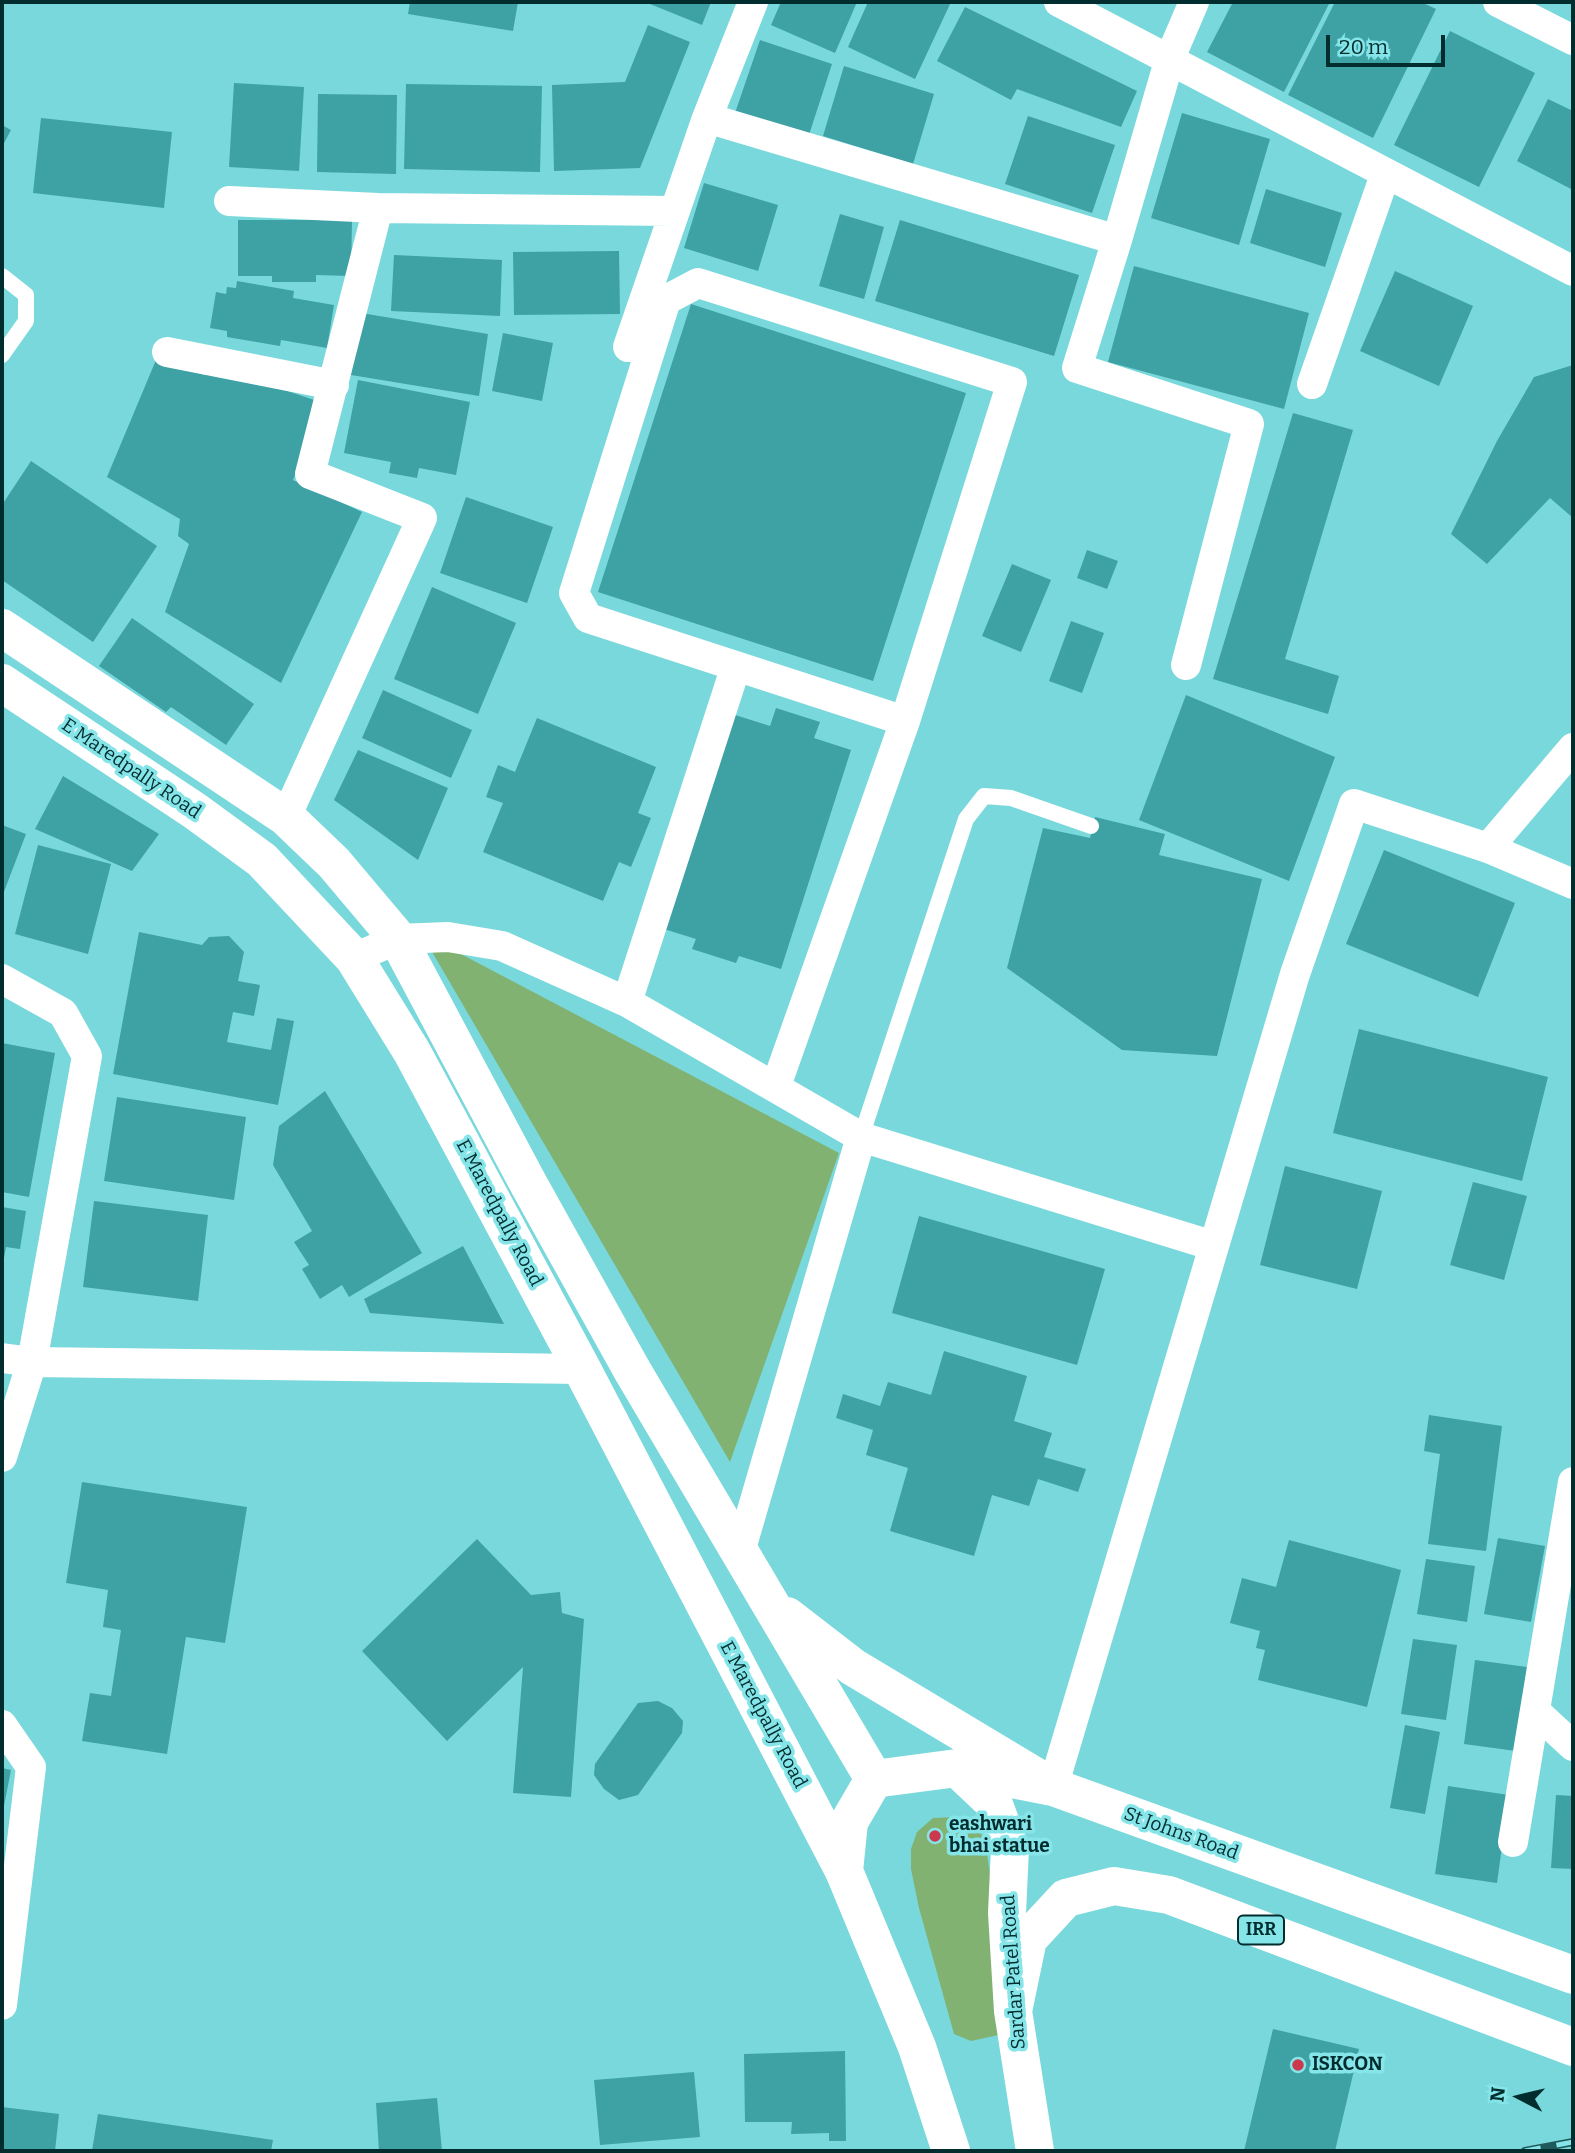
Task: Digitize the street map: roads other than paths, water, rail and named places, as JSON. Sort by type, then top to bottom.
[{"type":"main road","name":"E Maredpally Road","points":[[2,628],[285,817],[334,863],[398,939],[606,1324],[874,1779]]},
{"type":"main road","name":"E Maredpally Road","points":[[2,683],[195,811],[262,860],[354,958],[412,1052],[582,1369],[844,1871]]},
{"type":"main road","points":[[771,1604],[853,1667],[1054,1787]]},
{"type":"main road","name":"St Johns Road","points":[[874,1779],[957,1769],[1054,1787],[1573,1975]]},
{"type":"main road","name":"Sardar Patel Road","points":[[957,1769],[993,1802],[1010,1848],[1007,1913],[1013,2011],[1035,2151]]},
{"type":"main road","points":[[874,1779],[849,1822],[844,1871],[917,2047],[951,2151]]},
{"type":"main road","name":"IRR","points":[[1013,2011],[1028,1940],[1066,1898],[1114,1886],[1169,1895],[1573,2047]]},
{"type":"street","points":[[628,346],[707,118],[753,2]]},
{"type":"street","points":[[1059,2],[1170,58],[1385,175],[1573,271]]},
{"type":"street","points":[[1186,665],[1249,424],[1077,368],[1170,58],[1194,2]]},
{"type":"street","points":[[1498,2],[1573,40]]},
{"type":"street","points":[[707,118],[1117,240]]},
{"type":"street","points":[[1312,384],[1385,175]]},
{"type":"street","points":[[229,201],[377,208],[674,211]]},
{"type":"street","points":[[285,817],[422,518],[310,474],[377,208]]},
{"type":"street","points":[[776,1086],[905,721],[1012,382],[698,283],[666,300],[574,593],[588,618],[905,721]]},
{"type":"street","points":[[167,352],[334,385]]},
{"type":"street","points":[[628,1002],[736,666]]},
{"type":"street","points":[[1488,848],[1573,748]]},
{"type":"street","points":[[1054,1787],[1295,974],[1354,804],[1488,848],[1573,884]]},
{"type":"street","points":[[354,958],[398,939],[448,937],[502,946],[628,1002],[861,1138],[1214,1246]]},
{"type":"street","points":[[2,979],[62,1013],[86,1056],[32,1362],[2,1457]]},
{"type":"street","points":[[740,1552],[861,1138]]},
{"type":"street","points":[[2,1358],[32,1362],[582,1369]]},
{"type":"street","points":[[1513,1842],[1573,1482]]},
{"type":"street","points":[[1535,1711],[1573,1746]]},
{"type":"street","points":[[2,1725],[31,1767],[2,2005]]},
{"type":"lane","points":[[2,276],[26,296],[26,321],[2,355]]},
{"type":"lane","points":[[861,1138],[966,819],[984,796],[1011,798],[1091,826]]},
{"type":"railway","points":[[1525,2151],[1573,2142]]},
{"type":"place","name":"eashwari bhai statue","points":[[935,1836]]},
{"type":"place","name":"ISKCON","points":[[1298,2065]]}]
